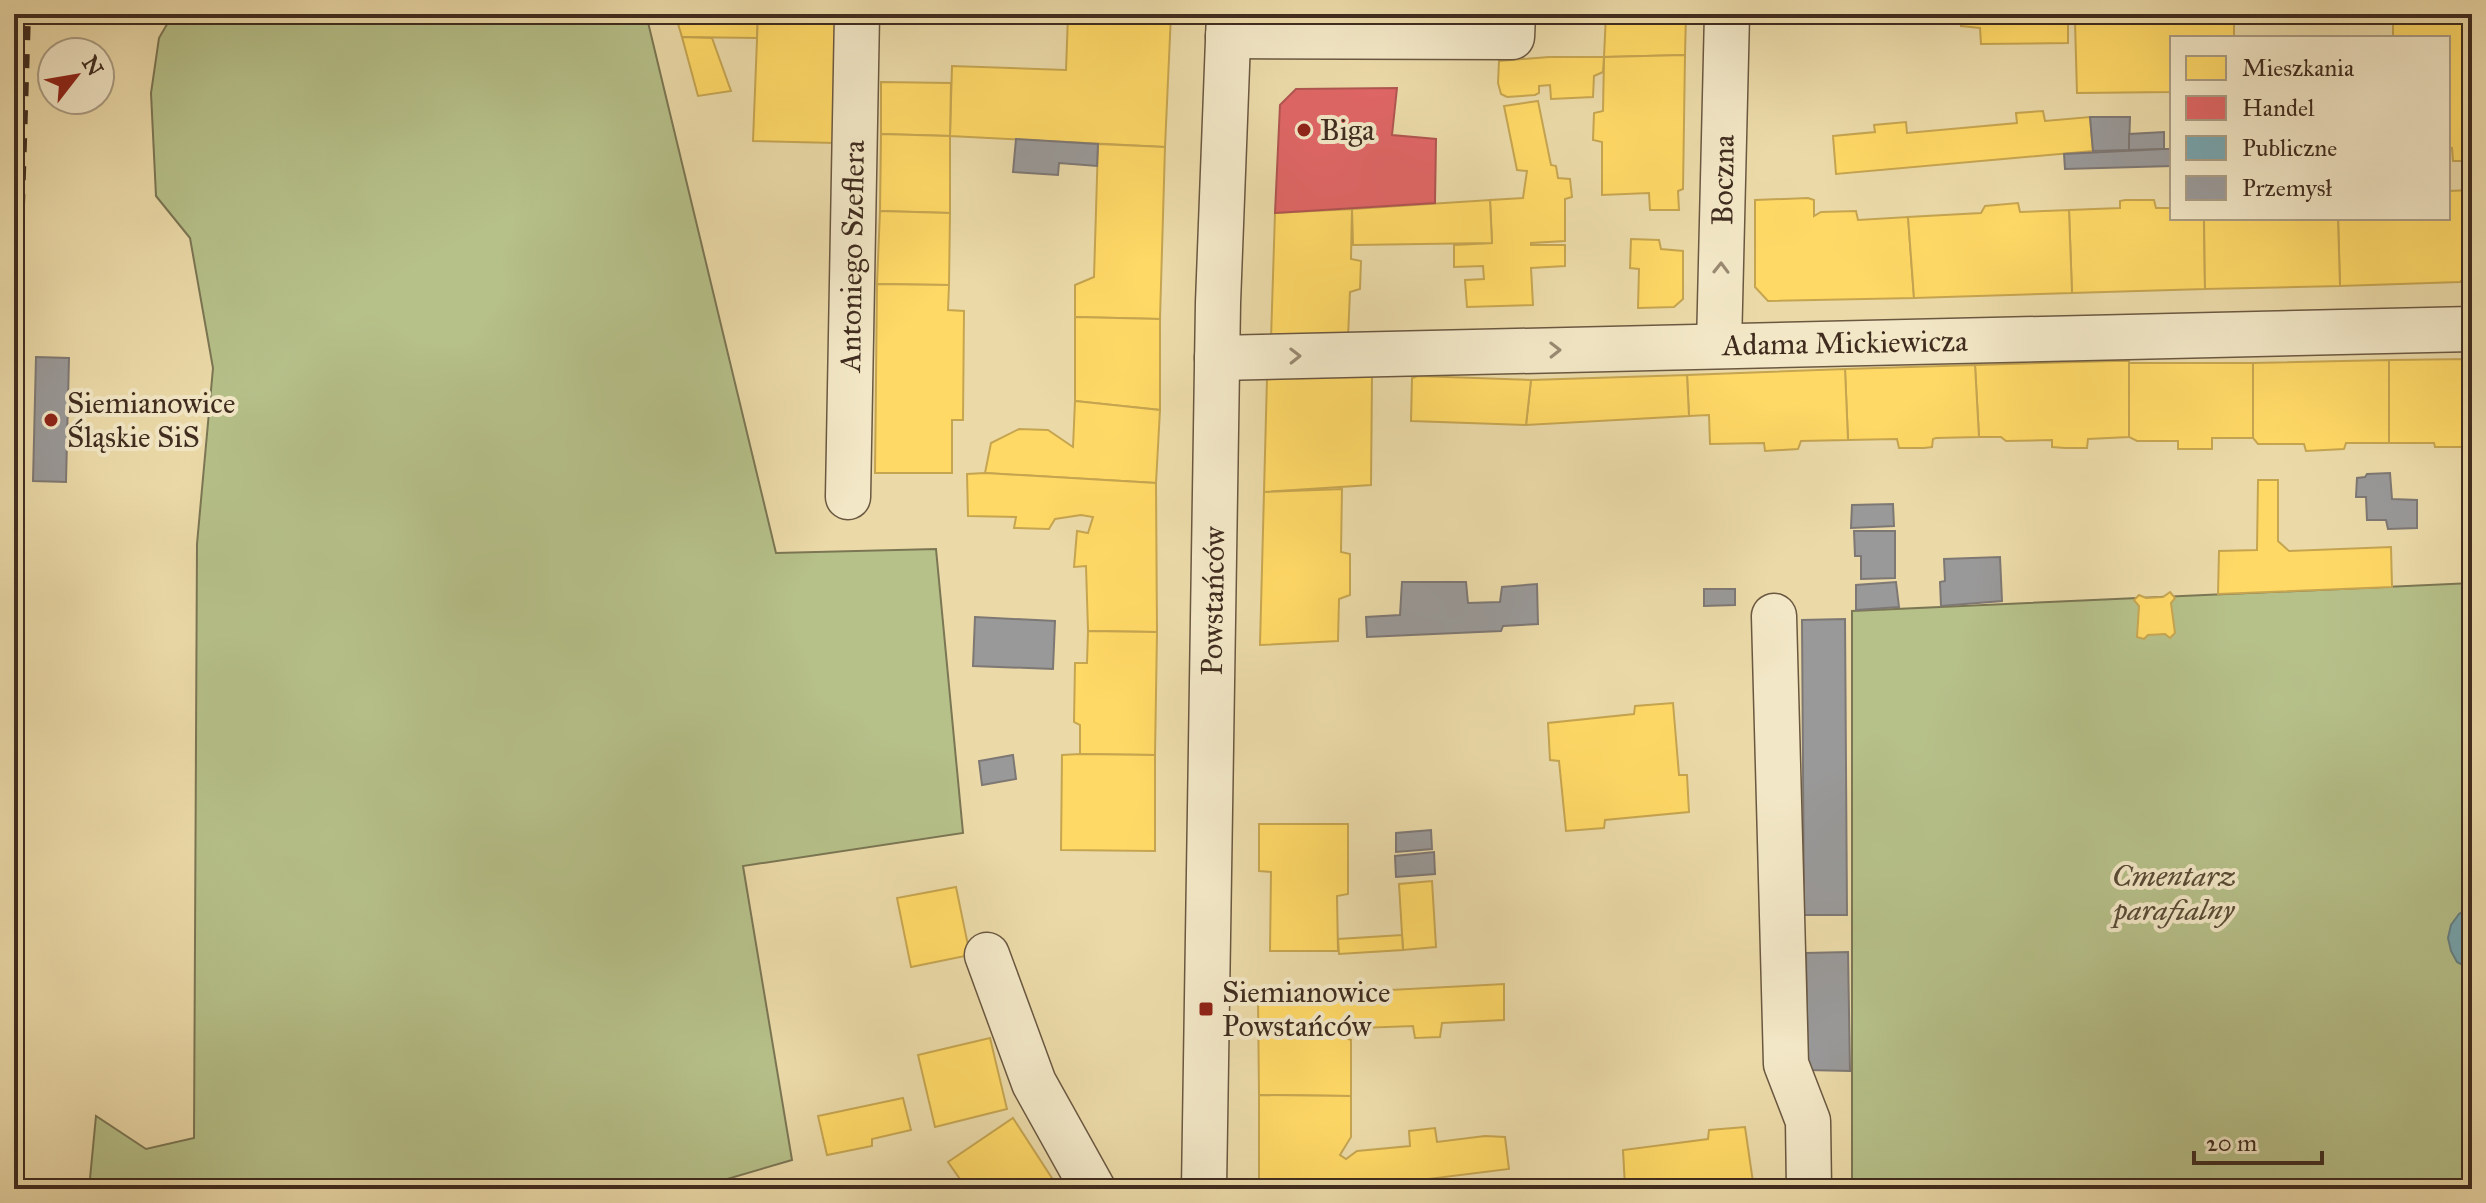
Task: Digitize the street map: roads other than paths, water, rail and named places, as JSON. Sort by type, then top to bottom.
[{"type":"street","name":"Antoniego Szeflera","points":[[848,497],[857,14]]},
{"type":"street","points":[[1228,25],[1512,37],[1513,14]]},
{"type":"street","name":"Boczna","points":[[1719,346],[1727,14]]},
{"type":"street","name":"Powstańców","points":[[1204,1189],[1217,358],[1228,25]]},
{"type":"street","name":"Adama Mickiewicza","points":[[1217,358],[2472,329]]},
{"type":"street","points":[[1774,616],[1786,1064],[1808,1121],[1809,1189]]},
{"type":"street","points":[[987,955],[1034,1083],[1093,1189]]},
{"type":"railway","points":[[14,460],[28,14]]},
{"type":"place","name":"Biga","points":[[1304,130]]},
{"type":"place","name":"Siemianowice Śląskie SiS","points":[[51,420]]},
{"type":"place","name":"Siemianowice Powstańców","points":[[1206,1009]]},
{"type":"park label","name":"Cmentarz parafialny","points":[[2174,893]]}]
